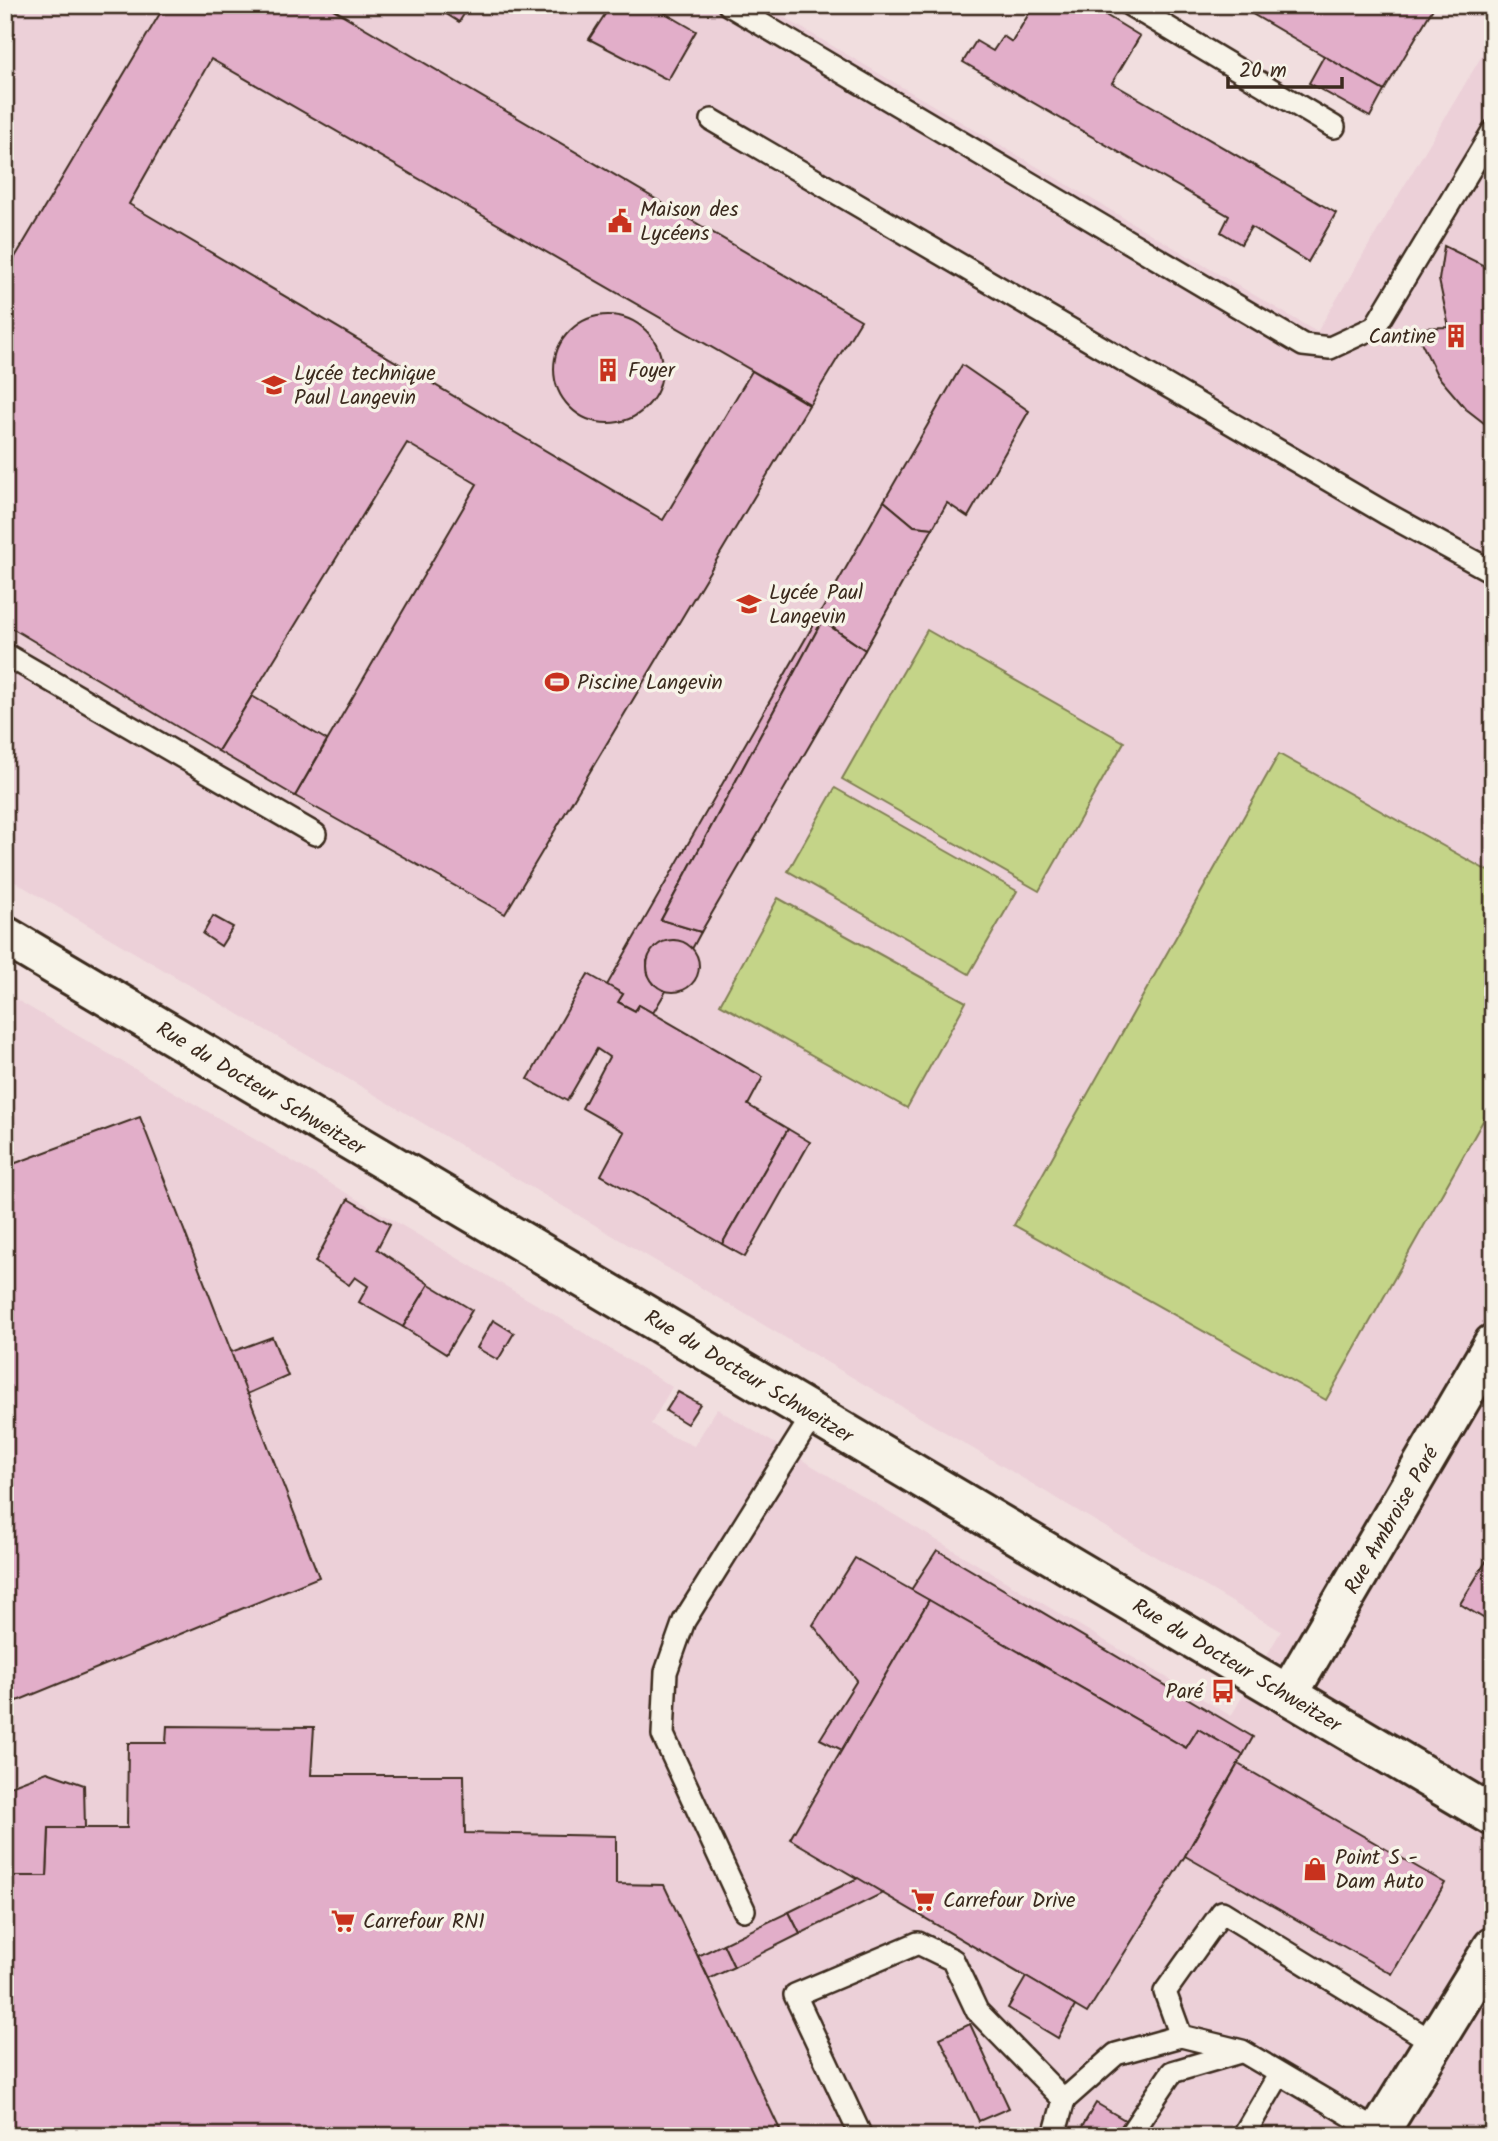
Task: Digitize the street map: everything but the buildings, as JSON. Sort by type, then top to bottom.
[{"type":"street","name":"Rue du Docteur Schweitzer","points":[[5,936],[1493,1816]]},
{"type":"street","name":"Rue Ambroise Paré","points":[[1288,1695],[1493,1345]]},
{"type":"street","points":[[1378,2134],[1493,1947]]},
{"type":"lane","points":[[729,5],[1303,345],[1330,348],[1374,327],[1493,131]]},
{"type":"lane","points":[[1130,5],[1334,127]]},
{"type":"lane","points":[[712,120],[1385,513],[1493,572]]},
{"type":"lane","points":[[5,654],[315,834]]},
{"type":"lane","points":[[744,1910],[663,1735],[666,1672],[684,1621],[813,1415]]},
{"type":"lane","points":[[1181,2036],[1165,1992],[1222,1912],[1433,2042]]},
{"type":"lane","points":[[861,2136],[794,1995],[918,1943],[953,1960],[977,2011],[1064,2100]]},
{"type":"lane","points":[[1054,2136],[1064,2100],[1116,2054],[1181,2036],[1242,2051],[1378,2134]]},
{"type":"lane","points":[[1129,2136],[1172,2072],[1242,2051]]},
{"type":"lane","points":[[1243,2136],[1279,2075]]},
{"type":"shaded area","name":"Lycée Paul Langevin","points":[[5,5],[763,5],[1317,332],[1493,37],[1493,2136],[5,2136],[5,993],[553,1314],[672,1387],[651,1424],[669,1435],[694,1446],[717,1409],[1231,1716],[1281,1631],[5,876]]},
{"type":"green space","points":[[927,630],[1124,742],[1039,891],[842,779]]},
{"type":"green space","points":[[1279,754],[1493,874],[1493,1103],[1326,1400],[1014,1225]]},
{"type":"green space","points":[[835,788],[1017,891],[969,974],[788,871]]},
{"type":"green space","points":[[778,898],[966,1002],[907,1108],[720,1004]]},
{"type":"place","name":"Maison des Lycéens","points":[[620,221]]},
{"type":"place","name":"Cantine","points":[[1456,336]]},
{"type":"place","name":"Foyer","points":[[608,370]]},
{"type":"place","name":"Lycée technique Paul Langevin","points":[[274,385]]},
{"type":"place","name":"Lycée Paul Langevin","points":[[749,604]]},
{"type":"place","name":"Piscine Langevin","points":[[557,682]]},
{"type":"place","name":"Paré","points":[[1223,1691]]},
{"type":"place","name":"Point S - Dam Auto","points":[[1315,1869]]},
{"type":"place","name":"Carrefour Drive","points":[[923,1900]]},
{"type":"place","name":"Carrefour RN1","points":[[343,1921]]}]
